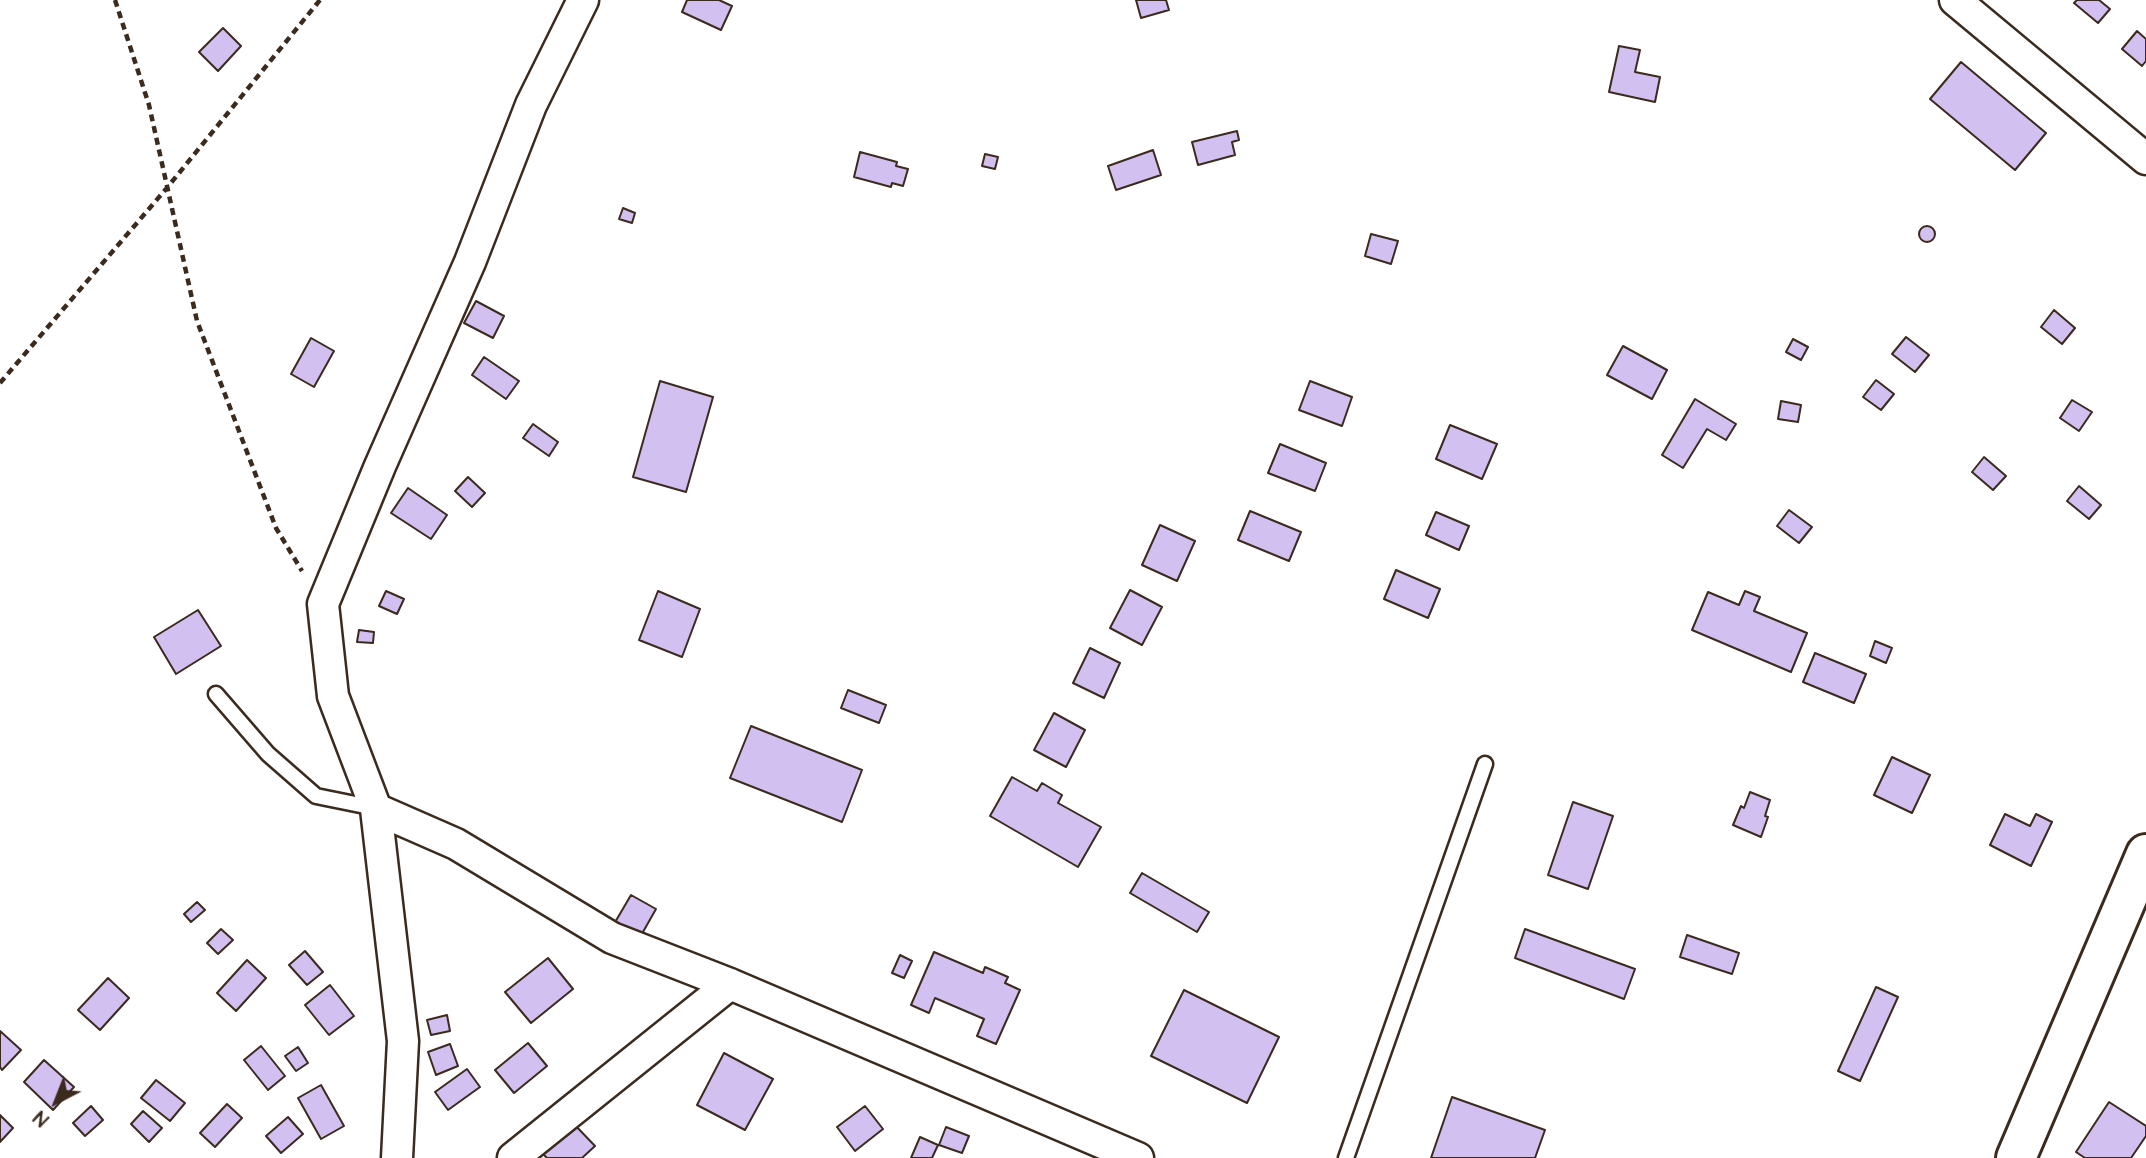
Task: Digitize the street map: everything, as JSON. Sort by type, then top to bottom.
[{"type":"main road","points":[[2016,1158],[2146,855]]},
{"type":"street","points":[[397,1158],[403,1041],[376,809],[333,696],[323,604],[380,466],[470,262],[531,105],[583,0]]},
{"type":"street","points":[[1955,0],[2146,159]]},
{"type":"street","points":[[376,809],[456,844],[612,938],[730,984],[1138,1158]]},
{"type":"street","points":[[513,1158],[730,984]]},
{"type":"lane","points":[[216,694],[268,754],[316,796],[376,809]]},
{"type":"lane","points":[[1346,1158],[1485,764]]},
{"type":"path","points":[[116,0],[149,105],[197,321],[276,528],[323,604]]},
{"type":"path","points":[[0,383],[166,189],[320,0]]},
{"type":"building","points":[[687,0],[719,0],[732,6],[721,30],[682,12]]},
{"type":"building","points":[[1136,0],[1166,0],[1169,10],[1141,18]]},
{"type":"building","points":[[2077,0],[2099,0],[2110,9],[2098,23],[2074,3]]},
{"type":"building","points":[[223,28],[241,46],[218,71],[199,52]]},
{"type":"building","points":[[2137,31],[2146,39],[2146,61],[2142,66],[2122,49]]},
{"type":"building","points":[[1619,46],[1640,50],[1635,72],[1660,77],[1655,102],[1609,92]]},
{"type":"building","points":[[1961,62],[2046,133],[2015,170],[1930,99]]},
{"type":"building","points":[[1237,131],[1239,140],[1232,142],[1235,155],[1198,165],[1192,142]]},
{"type":"building","points":[[1153,150],[1161,175],[1116,190],[1108,166]]},
{"type":"building","points":[[860,152],[897,162],[896,166],[908,169],[903,186],[892,183],[891,187],[854,177]]},
{"type":"building","points":[[985,154],[998,157],[995,169],[982,166]]},
{"type":"building","points":[[623,208],[635,213],[632,223],[619,219]]},
{"type":"building","points":[[1924,226],[1930,226],[1935,234],[1933,240],[1924,242],[1919,237],[1919,231]]},
{"type":"building","points":[[1371,234],[1398,241],[1391,264],[1365,256]]},
{"type":"building","points":[[476,301],[504,316],[493,338],[464,323]]},
{"type":"building","points":[[2054,310],[2075,328],[2062,344],[2041,327]]},
{"type":"building","points":[[1906,337],[1929,355],[1915,372],[1892,354]]},
{"type":"building","points":[[311,338],[334,351],[314,387],[291,374]]},
{"type":"building","points":[[1793,339],[1808,347],[1801,360],[1786,352]]},
{"type":"building","points":[[1623,346],[1667,370],[1652,399],[1607,375]]},
{"type":"building","points":[[484,357],[519,381],[506,399],[472,375]]},
{"type":"building","points":[[1876,380],[1894,394],[1881,410],[1863,397]]},
{"type":"building","points":[[660,381],[713,397],[686,492],[633,477]]},
{"type":"building","points":[[1310,381],[1352,397],[1342,426],[1299,410]]},
{"type":"building","points":[[1695,399],[1736,424],[1726,440],[1707,429],[1683,468],[1662,455]]},
{"type":"building","points":[[2072,400],[2092,412],[2079,431],[2060,418]]},
{"type":"building","points":[[1781,401],[1801,405],[1798,422],[1778,419]]},
{"type":"building","points":[[533,424],[558,442],[549,456],[523,438]]},
{"type":"building","points":[[1450,425],[1497,444],[1482,479],[1436,459]]},
{"type":"building","points":[[1280,444],[1326,463],[1315,491],[1268,473]]},
{"type":"building","points":[[1984,457],[2006,476],[1993,490],[1972,472]]},
{"type":"building","points":[[468,477],[485,493],[472,507],[455,491]]},
{"type":"building","points":[[2079,486],[2101,505],[2089,519],[2067,501]]},
{"type":"building","points":[[408,488],[447,515],[431,539],[391,513]]},
{"type":"building","points":[[1789,510],[1812,527],[1799,543],[1777,526]]},
{"type":"building","points":[[1250,511],[1301,532],[1289,561],[1238,540]]},
{"type":"building","points":[[1436,512],[1469,526],[1459,550],[1426,535]]},
{"type":"building","points":[[1160,525],[1195,541],[1177,581],[1142,565]]},
{"type":"building","points":[[1396,570],[1440,589],[1428,618],[1384,599]]},
{"type":"building","points":[[1130,590],[1162,607],[1142,645],[1110,628]]},
{"type":"building","points":[[386,591],[404,599],[397,614],[379,606]]},
{"type":"building","points":[[658,591],[700,609],[682,657],[639,640]]},
{"type":"building","points":[[1745,591],[1760,597],[1754,611],[1807,633],[1791,672],[1692,630],[1708,592],[1739,605]]},
{"type":"building","points":[[198,610],[221,646],[176,674],[154,637]]},
{"type":"building","points":[[359,630],[374,632],[373,643],[357,642]]},
{"type":"building","points":[[1875,641],[1892,648],[1886,663],[1870,656]]},
{"type":"building","points":[[1090,648],[1120,663],[1104,698],[1073,683]]},
{"type":"building","points":[[1815,653],[1866,674],[1854,703],[1803,682]]},
{"type":"building","points":[[848,690],[886,705],[879,723],[841,708]]},
{"type":"building","points":[[1054,713],[1085,730],[1066,767],[1034,750]]},
{"type":"building","points":[[751,726],[862,770],[842,822],[730,778]]},
{"type":"building","points":[[1892,757],[1930,775],[1912,813],[1874,795]]},
{"type":"building","points":[[1012,777],[1037,791],[1042,783],[1062,795],[1058,803],[1101,827],[1078,867],[990,816]]},
{"type":"building","points":[[1750,792],[1770,800],[1761,837],[1733,825]]},
{"type":"building","points":[[1573,802],[1613,816],[1588,889],[1548,875]]},
{"type":"building","points":[[2005,814],[2030,826],[2036,814],[2052,822],[2031,866],[1990,845]]},
{"type":"building","points":[[1142,873],[1209,912],[1197,932],[1130,893]]},
{"type":"building","points":[[631,895],[656,909],[639,939],[614,924]]},
{"type":"building","points":[[197,902],[205,910],[191,922],[184,914]]},
{"type":"building","points":[[221,929],[233,940],[218,954],[207,943]]},
{"type":"building","points":[[1525,929],[1635,969],[1624,999],[1515,958]]},
{"type":"building","points":[[1687,935],[1739,953],[1732,974],[1680,957]]},
{"type":"building","points":[[305,951],[323,972],[307,985],[289,965]]},
{"type":"building","points":[[934,952],[983,973],[985,967],[1008,977],[1005,983],[1020,990],[996,1044],[977,1036],[984,1019],[935,998],[929,1013],[911,1005]]},
{"type":"building","points":[[900,955],[912,961],[904,978],[892,973]]},
{"type":"building","points":[[548,958],[573,989],[531,1023],[505,992]]},
{"type":"building","points":[[247,960],[266,978],[236,1011],[217,993]]},
{"type":"building","points":[[108,978],[129,998],[100,1030],[78,1010]]},
{"type":"building","points":[[330,985],[354,1016],[329,1035],[305,1005]]},
{"type":"building","points":[[1876,987],[1898,997],[1860,1081],[1838,1071]]},
{"type":"building","points":[[1184,990],[1279,1037],[1247,1103],[1151,1056]]},
{"type":"building","points":[[447,1015],[450,1031],[431,1035],[427,1020]]},
{"type":"building","points":[[0,1031],[21,1050],[2,1070],[0,1067]]},
{"type":"building","points":[[528,1043],[547,1066],[514,1093],[495,1070]]},
{"type":"building","points":[[450,1044],[458,1066],[436,1075],[428,1052]]},
{"type":"building","points":[[261,1046],[285,1076],[268,1090],[244,1060]]},
{"type":"building","points":[[298,1047],[308,1063],[296,1071],[285,1056]]},
{"type":"building","points":[[724,1053],[773,1079],[745,1130],[697,1105]]},
{"type":"building","points":[[44,1060],[74,1087],[53,1110],[24,1082]]},
{"type":"building","points":[[467,1069],[480,1087],[448,1110],[435,1092]]},
{"type":"building","points":[[156,1080],[185,1103],[170,1121],[141,1098]]},
{"type":"building","points":[[321,1085],[344,1126],[321,1139],[298,1098]]},
{"type":"building","points":[[1452,1097],[1545,1130],[1535,1158],[1431,1158]]},
{"type":"building","points":[[2109,1102],[2146,1126],[2146,1136],[2131,1158],[2085,1158],[2076,1152]]},
{"type":"building","points":[[227,1104],[242,1118],[215,1147],[200,1133]]},
{"type":"building","points":[[91,1106],[103,1120],[85,1136],[73,1123]]},
{"type":"building","points":[[865,1106],[883,1129],[855,1151],[837,1127]]},
{"type":"building","points":[[143,1111],[162,1128],[149,1142],[131,1124]]},
{"type":"building","points":[[0,1115],[13,1128],[0,1142]]},
{"type":"building","points":[[288,1117],[303,1134],[281,1153],[266,1136]]},
{"type":"building","points":[[573,1123],[595,1146],[582,1158],[547,1158],[542,1153]]},
{"type":"building","points":[[946,1127],[969,1136],[962,1153],[939,1145]]},
{"type":"building","points":[[920,1137],[938,1145],[932,1158],[911,1158]]}]
